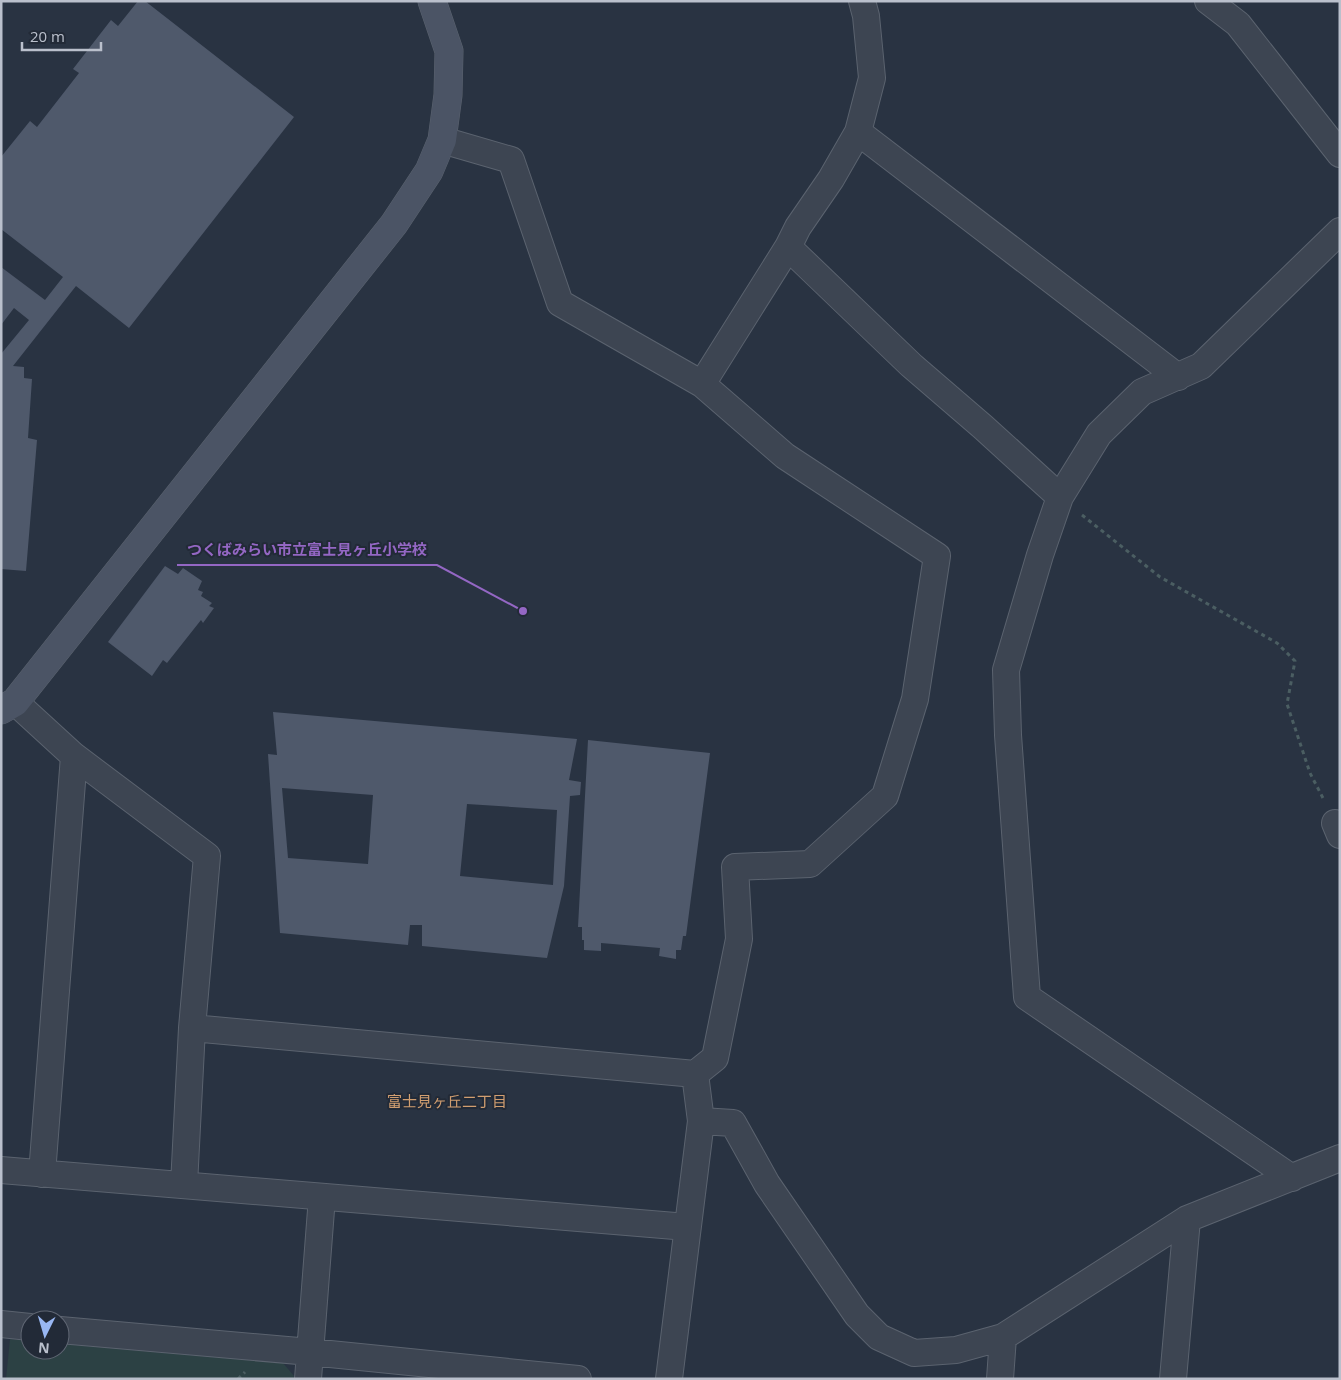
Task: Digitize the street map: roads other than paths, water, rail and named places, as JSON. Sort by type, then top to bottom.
[{"type":"street","points":[[184,1185],[192,1028],[207,856],[8,706],[394,224],[428,171],[442,140],[448,95],[449,50],[432,1]]},
{"type":"street","points":[[702,384],[858,132],[872,78],[866,16],[862,1]]},
{"type":"street","points":[[1208,1],[1238,24],[1340,154]]},
{"type":"street","points":[[858,132],[1178,377]]},
{"type":"street","points":[[192,1028],[695,1074],[715,1058],[739,939],[735,867],[810,864],[885,796],[915,699],[937,556],[785,456],[702,384],[560,303],[511,160],[442,140]]},
{"type":"street","points":[[1292,1178],[1027,997],[1008,735],[1006,670],[1040,555],[1060,497],[1099,434],[1142,392],[1201,366],[1340,231]]},
{"type":"street","points":[[788,247],[911,365],[1060,497]]},
{"type":"street","points":[[42,1174],[74,756]]},
{"type":"street","points":[[669,1379],[701,1121],[695,1074]]},
{"type":"street","points":[[701,1121],[733,1123],[767,1184],[857,1315],[879,1336],[914,1353],[956,1350],[1003,1337],[1187,1219],[1340,1158]]},
{"type":"street","points":[[1,1170],[687,1228]]},
{"type":"street","points":[[308,1379],[322,1197]]},
{"type":"street","points":[[1173,1379],[1187,1219]]},
{"type":"street","points":[[1,1324],[20,1326]]},
{"type":"street","points":[[70,1331],[310,1352],[578,1379]]},
{"type":"street","points":[[1000,1379],[1003,1337]]},
{"type":"place","name":"つくばみらい市立富士見ヶ丘小学校","points":[[523,611]]},
{"type":"district","name":"富士見ヶ丘二丁目","points":[[447,1101]]}]
